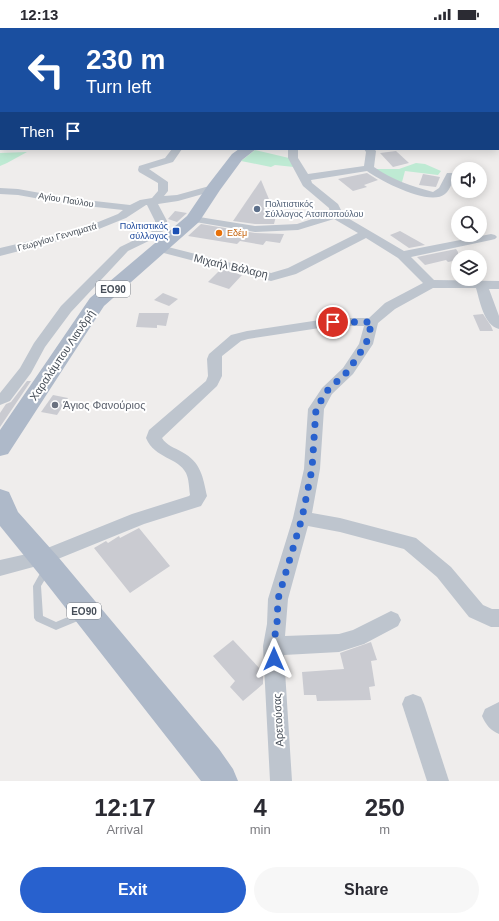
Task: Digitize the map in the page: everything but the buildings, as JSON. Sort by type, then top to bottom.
[{"type":"main road","name":"Χαραλάμπου Λιανδρή","points":[[0,448],[97,302],[193,219],[213,188],[237,158],[248,150]]},
{"type":"main road","name":"ΕΟ90","points":[[0,499],[8,518],[46,562],[207,761],[221,781]]},
{"type":"street","points":[[0,400],[26,370],[39,346],[66,309],[124,249],[154,234],[161,226],[161,221],[154,200],[163,191],[163,182],[143,170],[143,168],[169,160],[176,150]]},
{"type":"street","points":[[294,150],[293,158],[307,184],[334,206],[336,210],[335,215]]},
{"type":"street","points":[[369,168],[370,150]]},
{"type":"street","points":[[305,178],[369,168],[383,179],[433,194],[442,192],[446,188],[447,180],[451,175]]},
{"type":"street","name":"Γεωργίου Γεννηματά","points":[[0,252],[85,231],[122,216],[138,204],[154,200],[178,198],[213,188]]},
{"type":"street","name":"Αγίου Παύλου","points":[[0,191],[18,192],[68,201],[131,208]]},
{"type":"street","points":[[193,219],[255,229],[298,227],[335,215]]},
{"type":"street","points":[[335,215],[402,255],[431,284]]},
{"type":"street","name":"Μιχαήλ Βάλαρη","points":[[160,249],[271,276],[292,271],[365,234]]},
{"type":"street","points":[[402,255],[491,237]]},
{"type":"street","points":[[0,568],[46,562],[138,519],[193,502],[197,499],[198,492],[190,467],[183,460],[157,445],[154,438],[155,434],[212,383],[214,380],[214,358],[216,354],[230,341],[248,334],[333,322],[372,322],[390,306],[431,284],[451,285]]},
{"type":"street","points":[[487,286],[499,285]]},
{"type":"street","points":[[482,286],[492,315],[499,325]]},
{"type":"street","name":"Αρετούσας","points":[[281,781],[273,646],[277,624],[278,599],[302,518],[312,469],[316,409],[327,391],[348,371],[366,344],[372,322]]},
{"type":"street","points":[[302,518],[410,543],[444,572],[476,611],[491,618],[499,618]]},
{"type":"street","points":[[273,646],[339,643],[357,638],[391,620]]},
{"type":"street","points":[[413,704],[438,781]]},
{"type":"street","points":[[499,712],[493,716],[499,723]]},
{"type":"lane","points":[[46,562],[36,586],[39,618],[56,626],[86,613]]},
{"type":"green space","points":[[255,150],[289,158],[294,167],[275,165],[271,167],[241,161]]},
{"type":"green space","points":[[27,152],[7,163],[0,166],[0,153]]},
{"type":"green space","points":[[416,163],[425,164],[441,171],[438,175],[405,171],[402,182],[393,181],[375,169],[399,169]]},
{"type":"place","name":"Πολιτιστικός Σύλλογος Ατσιποπούλου","points":[[257,209]]},
{"type":"place","name":"Πολιτιστικός σύλλογος","points":[[176,231]]},
{"type":"place","name":"Εδέμ","points":[[219,233]]},
{"type":"place","name":"Άγιος Φανούριος","points":[[55,405]]},
{"type":"route","points":[[274,659],[273,646],[277,624],[278,599],[302,518],[312,469],[316,409],[327,391],[348,371],[366,344],[372,322],[333,322]]}]
